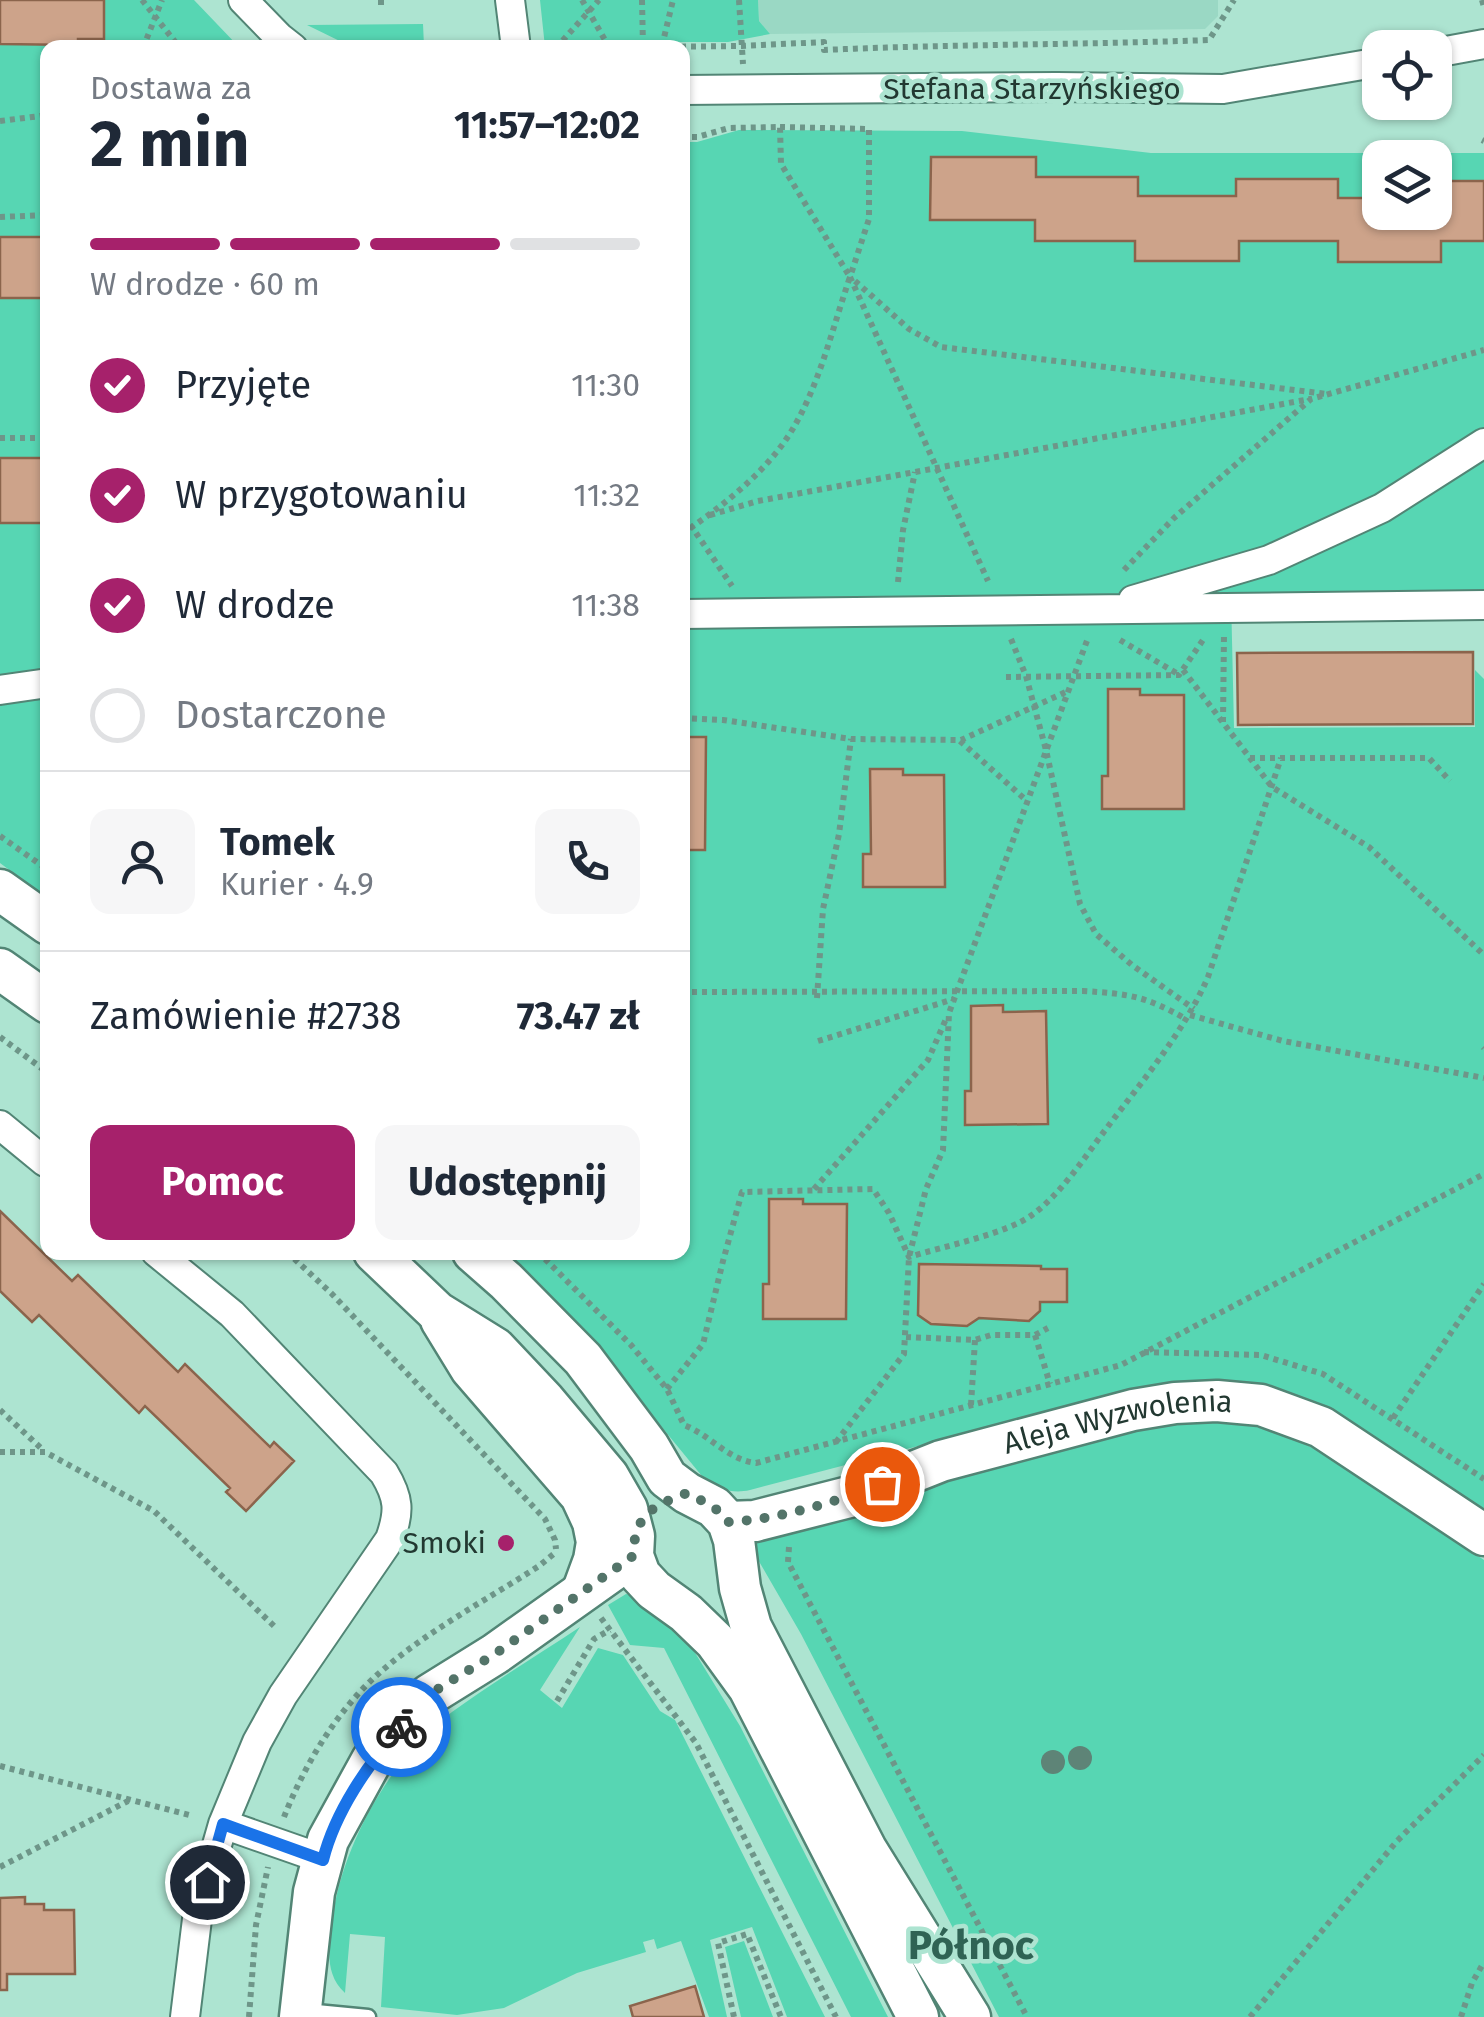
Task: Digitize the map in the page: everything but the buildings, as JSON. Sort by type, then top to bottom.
[{"type":"main road","points":[[0,890],[40,918]]},
{"type":"main road","points":[[0,969],[40,998]]},
{"type":"main road","points":[[382,1260],[437,1312],[496,1348],[608,1476],[627,1509],[640,1575],[716,1640],[749,1688],[918,2017]]},
{"type":"main road","points":[[482,1260],[582,1358],[649,1447],[667,1478],[714,1507],[728,1522],[751,1627],[866,1848],[970,2017]]},
{"type":"main road","points":[[437,1312],[470,1369],[581,1496],[593,1522],[596,1542],[590,1602]]},
{"type":"main road","name":"Aleja Wyzwolenia","points":[[728,1522],[755,1520],[834,1500],[942,1462],[1133,1410],[1217,1401],[1261,1405],[1321,1427],[1484,1535]]},
{"type":"main road","points":[[300,2014],[314,1892],[328,1840],[372,1760],[428,1695],[590,1602],[634,1546],[642,1518],[657,1505],[687,1493]]},
{"type":"street","points":[[242,0],[283,40]]},
{"type":"street","points":[[510,0],[515,40]]},
{"type":"street","points":[[1452,50],[1484,44]]},
{"type":"street","name":"Stefana Starzyńskiego","points":[[690,90],[1223,89],[1362,65]]},
{"type":"street","points":[[1096,618],[1269,560],[1382,508],[1484,443]]},
{"type":"street","points":[[690,614],[1001,612],[1096,618],[1224,608],[1484,605]]},
{"type":"street","points":[[0,690],[40,684]]},
{"type":"street","points":[[0,1125],[40,1156]]},
{"type":"street","points":[[166,1260],[232,1314],[384,1473],[395,1490],[398,1517],[390,1539],[284,1694],[257,1742],[223,1824],[198,1910],[184,2017]]},
{"type":"street","points":[[223,1824],[323,1860]]},
{"type":"lane","points":[[300,2014],[368,2017]]},
{"type":"path","points":[[142,0],[174,40]]},
{"type":"path","points":[[144,40],[162,0]]},
{"type":"path","points":[[582,0],[605,40]]},
{"type":"path","points":[[565,40],[599,0]]},
{"type":"path","points":[[642,0],[643,40]]},
{"type":"path","points":[[663,40],[673,0]]},
{"type":"path","points":[[690,45],[824,42],[824,50],[1208,40],[1234,0]]},
{"type":"path","points":[[0,120],[40,115]]},
{"type":"path","points":[[780,127],[780,164],[850,277],[1026,676],[1080,904],[1096,934],[1190,1014]]},
{"type":"path","points":[[690,137],[729,128],[870,130],[869,219],[812,389],[788,435],[757,474],[692,528],[751,613]]},
{"type":"path","points":[[0,216],[40,215]]},
{"type":"path","points":[[850,277],[910,329],[941,347],[1332,394]]},
{"type":"path","points":[[710,516],[758,501],[1311,399],[1484,350]]},
{"type":"path","points":[[812,1190],[928,1060],[1112,582],[1174,518],[1311,399]]},
{"type":"path","points":[[0,438],[40,438]]},
{"type":"path","points":[[895,613],[903,530],[915,472]]},
{"type":"path","points":[[1181,672],[1224,608]]},
{"type":"path","points":[[1223,723],[1224,608]]},
{"type":"path","points":[[1096,618],[1181,672],[1272,787],[1370,847],[1484,955]]},
{"type":"path","points":[[1006,677],[1181,672]]},
{"type":"path","points":[[690,718],[851,739],[959,740],[1068,690]]},
{"type":"path","points":[[817,995],[823,910],[839,834],[851,739]]},
{"type":"path","points":[[959,740],[1027,801]]},
{"type":"path","points":[[1248,758],[1429,758],[1450,781]]},
{"type":"path","points":[[909,1257],[1030,1217],[1074,1172],[1190,1014],[1208,976],[1281,758]]},
{"type":"path","points":[[0,836],[40,864]]},
{"type":"path","points":[[690,992],[1129,994],[1283,1041],[1484,1078]]},
{"type":"path","points":[[818,1041],[955,995]]},
{"type":"path","points":[[836,1442],[904,1354],[909,1257],[926,1189],[943,1150],[949,1013]]},
{"type":"path","points":[[0,1037],[40,1066]]},
{"type":"path","points":[[546,1260],[631,1346],[667,1389],[684,1425],[744,1462],[768,1461],[1122,1365],[1484,1174]]},
{"type":"path","points":[[667,1389],[703,1344],[742,1192],[873,1188],[909,1257]]},
{"type":"path","points":[[295,1260],[546,1519]]},
{"type":"path","points":[[1393,1418],[1484,1284]]},
{"type":"path","points":[[906,1337],[975,1340],[992,1335],[1035,1335],[1048,1328]]},
{"type":"path","points":[[1035,1335],[1050,1384]]},
{"type":"path","points":[[971,1404],[975,1340]]},
{"type":"path","points":[[0,1410],[45,1452],[154,1512],[274,1626]]},
{"type":"path","points":[[0,1452],[45,1452]]},
{"type":"path","points":[[789,1541],[788,1562],[1026,2017]]},
{"type":"path","points":[[590,1602],[696,1744],[836,2017]]},
{"type":"path","points":[[557,1701],[594,1640],[610,1630]]},
{"type":"path","points":[[1250,2017],[1397,1841],[1484,1755]]},
{"type":"path","points":[[0,1766],[193,1816]]},
{"type":"path","points":[[0,1866],[130,1800]]},
{"type":"path","points":[[249,2017],[256,1925],[266,1871]]},
{"type":"path","points":[[734,2017],[718,1943],[747,1934],[781,2017]]},
{"type":"path","points":[[1461,2017],[1484,1962]]},
{"type":"shaded area","points":[[758,0],[1218,0],[1218,16],[1205,29],[770,34],[759,21]]},
{"type":"green space","points":[[0,0],[194,0],[232,40],[40,40],[40,893],[0,863]]},
{"type":"green space","points":[[540,0],[758,0],[759,21],[770,34],[728,42],[544,40]]},
{"type":"green space","points":[[423,24],[424,40],[338,40],[307,25]]},
{"type":"green space","points":[[739,130],[962,131],[1151,153],[1362,153],[1362,230],[1452,230],[1452,153],[1484,153],[1484,618],[1231,596],[1234,728],[1475,727],[1475,670],[1484,679],[1484,1511],[1359,1427],[1314,1402],[1267,1384],[1208,1380],[1152,1385],[750,1490],[727,1490],[706,1481],[573,1319],[512,1260],[690,1260],[690,142]]},
{"type":"green space","points":[[1187,1421],[1238,1422],[1280,1432],[1329,1456],[1484,1560],[1484,2017],[999,2017],[801,1634],[753,1551],[752,1539],[760,1532],[1147,1427]]},
{"type":"green space","points":[[626,1594],[678,1625],[740,1726],[888,2017],[851,2017],[664,1648],[630,1645],[608,1605]]},
{"type":"green space","points":[[580,1627],[540,1690],[562,1708],[598,1648],[623,1655],[660,1711],[675,1720],[825,2017],[787,2017],[752,1927],[710,1940],[727,2017],[709,2017],[681,1941],[657,1949],[654,1939],[643,1942],[646,1952],[577,1973],[504,2008],[457,2015],[381,2007],[385,1937],[350,1934],[345,1993],[338,1986],[329,1950],[337,1892],[358,1834],[389,1779],[429,1731],[452,1712]]},
{"type":"green space","points":[[744,1941],[773,2017],[741,2017],[725,1947]]},
{"type":"way so far","points":[[401,1727],[428,1695],[495,1654],[633,1556],[634,1536],[642,1518],[657,1505],[687,1493],[714,1507],[728,1522],[755,1520],[852,1496],[882,1484]]},
{"type":"place","name":"Smoki","points":[[506,1543]]},
{"type":"district","name":"Północ","points":[[971,1946]]},
{"type":"route","points":[[207,1882],[223,1824],[323,1860],[328,1840],[372,1760],[401,1727]]}]
